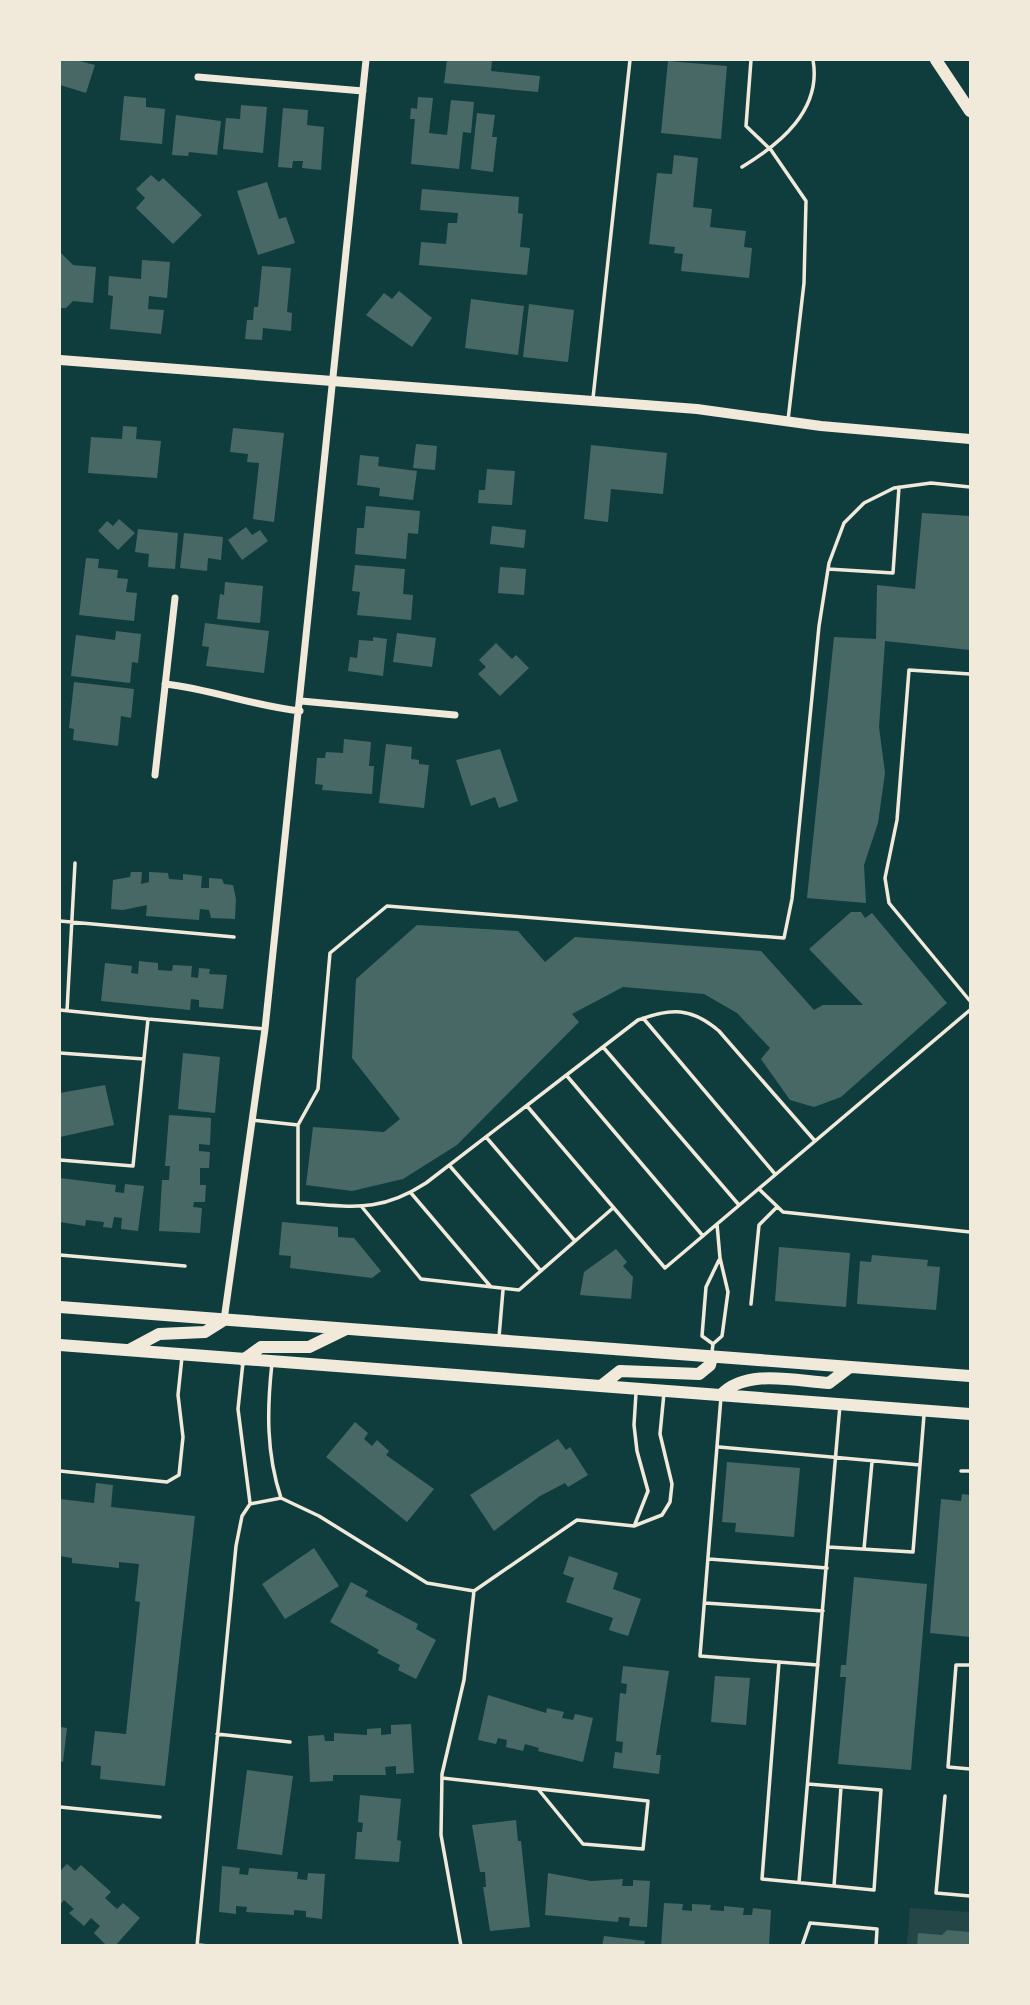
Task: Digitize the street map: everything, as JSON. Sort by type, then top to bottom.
[{"type":"main road","points":[[952,60],[938,63],[971,111]]},
{"type":"main road","points":[[60,1307],[499,1341],[712,1350],[850,1367],[971,1376]]},
{"type":"main road","points":[[129,1350],[159,1334],[205,1332],[224,1320]]},
{"type":"main road","points":[[243,1360],[261,1347],[309,1347],[347,1329]]},
{"type":"main road","points":[[60,1345],[971,1414]]},
{"type":"main road","points":[[601,1386],[620,1371],[699,1374],[710,1365],[712,1350]]},
{"type":"main road","points":[[722,1395],[730,1385],[747,1379],[830,1383],[850,1367]]},
{"type":"street","points":[[224,1320],[265,1029],[366,60]]},
{"type":"street","points":[[198,77],[363,91]]},
{"type":"street","points":[[60,360],[697,409],[788,422],[971,439]]},
{"type":"street","points":[[155,775],[174,598]]},
{"type":"street","points":[[165,684],[204,688],[259,706],[300,711]]},
{"type":"street","points":[[301,701],[455,715]]},
{"type":"lane","points":[[593,401],[630,60]]},
{"type":"lane","points":[[751,60],[746,126],[771,150],[806,201],[804,283],[788,422]]},
{"type":"lane","points":[[742,167],[771,150],[807,109],[813,60]]},
{"type":"lane","points":[[815,1141],[719,1031],[702,1016],[681,1011],[659,1012],[643,1018],[603,1047],[411,1193],[374,1207],[298,1203],[298,1125],[318,1089],[330,953],[387,906],[785,938],[792,899],[819,626],[828,569],[844,523],[864,503],[900,487],[931,483],[971,487]]},
{"type":"lane","points":[[828,569],[893,573],[900,487]]},
{"type":"lane","points":[[971,674],[909,670],[900,793],[885,878],[889,903],[971,1001]]},
{"type":"lane","points":[[66,1011],[75,863]]},
{"type":"lane","points":[[60,921],[234,937]]},
{"type":"lane","points":[[60,1010],[265,1029]]},
{"type":"lane","points":[[527,1106],[665,1268],[971,1010]]},
{"type":"lane","points":[[643,1018],[775,1175]]},
{"type":"lane","points":[[60,1160],[134,1166],[148,1019]]},
{"type":"lane","points":[[603,1047],[739,1205]]},
{"type":"lane","points":[[60,1053],[144,1059]]},
{"type":"lane","points":[[566,1076],[704,1236]]},
{"type":"lane","points":[[252,1121],[298,1125]]},
{"type":"lane","points":[[486,1138],[575,1241]]},
{"type":"lane","points":[[449,1165],[541,1271]]},
{"type":"lane","points":[[759,1189],[783,1212],[971,1232]]},
{"type":"lane","points":[[411,1193],[492,1289]]},
{"type":"lane","points":[[362,1207],[421,1279],[503,1290],[519,1290],[614,1208]]},
{"type":"lane","points":[[751,1304],[759,1225],[777,1207]]},
{"type":"lane","points":[[717,1224],[720,1258],[728,1292],[722,1336],[712,1350],[702,1336],[706,1287],[720,1258]]},
{"type":"lane","points":[[60,1255],[185,1266]]},
{"type":"lane","points":[[499,1341],[503,1290]]},
{"type":"lane","points":[[60,1471],[167,1482],[179,1475],[183,1437],[178,1395],[182,1355]]},
{"type":"lane","points":[[209,1945],[197,1945],[236,1546],[242,1516],[250,1504],[238,1409],[243,1360]]},
{"type":"lane","points":[[272,1361],[267,1417],[274,1478],[281,1498]]},
{"type":"lane","points":[[634,1526],[648,1491],[636,1438],[637,1389]]},
{"type":"lane","points":[[250,1504],[281,1498],[319,1516],[427,1583],[474,1591],[577,1520],[634,1526],[662,1515],[670,1502],[672,1484],[660,1434],[664,1391]]},
{"type":"lane","points":[[722,1395],[700,1656],[818,1665]]},
{"type":"lane","points":[[799,1882],[840,1403]]},
{"type":"lane","points":[[828,1547],[913,1552],[925,1410]]},
{"type":"lane","points":[[719,1447],[920,1465]]},
{"type":"lane","points":[[864,1549],[872,1462]]},
{"type":"lane","points":[[961,1471],[971,1471]]},
{"type":"lane","points":[[709,1559],[827,1568]]},
{"type":"lane","points":[[461,1945],[441,1835],[442,1778],[464,1680],[474,1591]]},
{"type":"lane","points":[[705,1603],[823,1611]]},
{"type":"lane","points":[[779,1662],[762,1878],[874,1890],[881,1790],[808,1784]]},
{"type":"lane","points":[[970,1767],[948,1767],[956,1665],[971,1665]]},
{"type":"lane","points":[[217,1734],[290,1742]]},
{"type":"lane","points":[[442,1778],[648,1801],[643,1849],[583,1844],[538,1789]]},
{"type":"lane","points":[[834,1886],[841,1787]]},
{"type":"lane","points":[[945,1796],[936,1893],[971,1896]]},
{"type":"lane","points":[[60,1807],[160,1817]]},
{"type":"lane","points":[[802,1945],[810,1923],[877,1929],[876,1945]]},
{"type":"shaded area","points":[[910,1908],[970,1912],[970,1945],[907,1946]]},
{"type":"building","points":[[60,60],[76,60],[95,65],[86,93],[60,85]]},
{"type":"building","points":[[447,60],[492,60],[491,71],[540,76],[538,92],[444,83]]},
{"type":"building","points":[[668,61],[727,66],[721,139],[661,133]]},
{"type":"building","points":[[124,96],[146,98],[146,107],[165,109],[162,144],[120,140]]},
{"type":"building","points":[[418,97],[433,98],[429,133],[447,135],[451,100],[474,102],[471,133],[463,132],[459,169],[411,164],[415,119],[410,119],[411,108],[417,109]]},
{"type":"building","points":[[241,105],[267,107],[263,153],[223,149],[226,118],[240,119]]},
{"type":"building","points":[[283,108],[308,110],[307,125],[324,127],[321,170],[302,168],[303,161],[293,161],[292,168],[278,167]]},
{"type":"building","points":[[477,113],[495,115],[492,137],[497,137],[493,172],[471,169]]},
{"type":"building","points":[[176,115],[221,121],[217,155],[189,152],[188,156],[172,155]]},
{"type":"building","points":[[674,155],[698,158],[693,207],[712,209],[710,227],[746,231],[744,247],[752,248],[749,278],[681,271],[683,254],[674,253],[675,247],[649,244],[657,173],[672,174]]},
{"type":"building","points":[[151,175],[159,182],[163,178],[202,215],[173,244],[136,208],[145,198],[136,189]]},
{"type":"building","points":[[267,182],[279,219],[286,217],[295,243],[258,255],[237,191]]},
{"type":"building","points":[[422,189],[519,197],[518,213],[523,214],[520,247],[530,248],[527,275],[419,265],[421,242],[446,244],[448,223],[457,223],[458,213],[420,210]]},
{"type":"building","points":[[60,252],[73,265],[96,267],[93,303],[73,301],[66,308],[60,308]]},
{"type":"building","points":[[142,260],[170,262],[167,298],[149,296],[148,309],[164,310],[161,334],[110,329],[113,296],[108,295],[109,276],[141,279]]},
{"type":"building","points":[[262,266],[291,268],[287,312],[292,313],[291,331],[263,328],[262,340],[245,339],[247,320],[253,320],[254,307],[258,307]]},
{"type":"building","points":[[399,291],[432,318],[412,347],[366,315],[384,293],[392,299]]},
{"type":"building","points":[[471,299],[524,306],[518,355],[465,348]]},
{"type":"building","points":[[529,304],[574,310],[568,362],[523,357]]},
{"type":"building","points":[[123,426],[137,427],[136,439],[161,441],[157,478],[88,473],[91,437],[122,439]]},
{"type":"building","points":[[233,428],[284,433],[274,522],[253,519],[259,463],[247,462],[248,454],[230,452]]},
{"type":"building","points":[[416,444],[437,446],[435,470],[413,468]]},
{"type":"building","points":[[591,445],[667,453],[663,494],[611,489],[608,522],[584,519]]},
{"type":"building","points":[[360,455],[379,457],[378,466],[417,471],[413,500],[379,496],[380,488],[357,485]]},
{"type":"building","points":[[487,469],[515,471],[512,505],[478,503],[479,490],[485,490]]},
{"type":"building","points":[[366,506],[420,511],[418,534],[408,533],[406,559],[355,554],[357,528],[364,528]]},
{"type":"building","points":[[922,513],[970,516],[970,650],[885,641],[879,727],[885,773],[878,823],[864,865],[866,903],[807,898],[834,637],[876,639],[877,585],[915,589]]},
{"type":"building","points":[[119,519],[135,533],[118,550],[98,531],[107,521],[113,526]]},
{"type":"building","points":[[492,526],[526,530],[524,548],[490,544]]},
{"type":"building","points":[[246,527],[252,535],[260,530],[268,541],[242,560],[228,540]]},
{"type":"building","points":[[138,529],[178,533],[175,569],[148,567],[149,554],[135,552]]},
{"type":"building","points":[[184,533],[223,537],[221,560],[208,558],[207,571],[180,568]]},
{"type":"building","points":[[86,558],[99,559],[98,568],[118,570],[117,578],[128,579],[126,592],[137,593],[134,621],[79,615]]},
{"type":"building","points":[[355,565],[405,569],[403,594],[413,595],[411,620],[357,615],[360,592],[352,591]]},
{"type":"building","points":[[500,567],[526,569],[524,595],[498,593]]},
{"type":"building","points":[[225,582],[263,586],[260,623],[217,619],[220,594],[224,595]]},
{"type":"building","points":[[205,623],[269,631],[264,673],[206,666],[209,647],[202,646]]},
{"type":"building","points":[[116,631],[141,634],[138,663],[132,662],[130,683],[71,676],[76,635],[115,640]]},
{"type":"building","points":[[397,633],[436,638],[432,667],[393,662]]},
{"type":"building","points":[[373,637],[387,639],[383,676],[348,671],[350,657],[357,658],[359,640],[373,641]]},
{"type":"building","points":[[496,643],[512,659],[516,655],[529,668],[500,696],[478,674],[486,667],[479,660]]},
{"type":"building","points":[[74,682],[134,689],[131,718],[121,716],[118,746],[73,740],[74,729],[69,728]]},
{"type":"building","points":[[344,739],[371,742],[369,766],[374,766],[372,794],[322,790],[323,785],[315,784],[317,758],[325,758],[326,752],[343,753]]},
{"type":"building","points":[[386,744],[412,747],[411,759],[419,760],[419,764],[429,765],[424,808],[379,803]]},
{"type":"building","points":[[500,749],[518,801],[499,808],[495,797],[471,806],[456,760]]},
{"type":"building","points":[[131,872],[142,872],[141,884],[149,882],[149,872],[168,873],[169,879],[183,880],[183,874],[202,876],[201,888],[209,888],[209,878],[222,879],[224,884],[233,885],[236,899],[235,919],[211,918],[209,910],[200,909],[199,920],[146,916],[147,905],[123,910],[111,909],[113,880],[130,877]]},
{"type":"building","points":[[851,912],[861,912],[865,918],[872,913],[947,1003],[841,1097],[814,1107],[790,1100],[761,1059],[770,1048],[737,1013],[704,994],[623,987],[572,1014],[579,1022],[457,1145],[403,1179],[352,1191],[306,1185],[313,1127],[384,1132],[400,1119],[352,1058],[356,979],[417,925],[518,931],[545,962],[575,937],[761,951],[814,1010],[823,1005],[863,1005],[809,949]]},
{"type":"building","points":[[139,961],[158,963],[158,970],[172,971],[173,965],[192,966],[191,977],[198,978],[199,968],[210,969],[209,974],[227,975],[223,1009],[199,1007],[199,1000],[191,999],[190,1010],[101,1001],[105,963],[132,966],[131,973],[138,974]]},
{"type":"building","points":[[183,1053],[220,1057],[215,1113],[178,1109]]},
{"type":"building","points":[[105,1085],[114,1125],[60,1137],[60,1093]]},
{"type":"building","points":[[169,1115],[211,1118],[210,1145],[199,1144],[199,1151],[210,1152],[209,1168],[200,1168],[200,1185],[206,1185],[205,1202],[194,1202],[193,1207],[202,1208],[200,1233],[159,1231],[162,1180],[169,1180],[170,1166],[165,1166]]},
{"type":"building","points":[[60,1178],[116,1185],[115,1192],[124,1193],[125,1184],[144,1186],[138,1231],[121,1229],[122,1218],[114,1217],[112,1228],[103,1227],[104,1222],[86,1220],[85,1226],[60,1222]]},
{"type":"building","points":[[282,1222],[338,1227],[338,1237],[354,1238],[381,1271],[372,1278],[290,1268],[291,1256],[279,1255]]},
{"type":"building","points":[[779,1247],[850,1253],[846,1307],[775,1301]]},
{"type":"building","points":[[616,1249],[627,1262],[623,1266],[633,1277],[631,1299],[580,1295],[584,1272]]},
{"type":"building","points":[[872,1255],[928,1260],[927,1266],[940,1267],[936,1310],[857,1304],[860,1261],[871,1262]]},
{"type":"building","points":[[355,1422],[368,1433],[364,1439],[372,1446],[377,1440],[389,1451],[386,1455],[434,1489],[407,1522],[326,1457]]},
{"type":"building","points":[[558,1439],[566,1450],[570,1447],[588,1475],[568,1487],[565,1483],[540,1496],[494,1531],[470,1495]]},
{"type":"building","points":[[727,1462],[800,1468],[794,1537],[735,1532],[736,1523],[722,1522]]},
{"type":"building","points":[[96,1483],[113,1485],[111,1507],[195,1516],[165,1786],[100,1779],[101,1766],[91,1765],[95,1731],[126,1734],[140,1602],[135,1601],[139,1564],[119,1562],[119,1568],[72,1563],[72,1558],[60,1556],[60,1499],[94,1503]]},
{"type":"building","points":[[962,1494],[970,1495],[970,1637],[930,1633],[941,1499],[961,1501]]},
{"type":"building","points":[[314,1548],[339,1586],[285,1619],[262,1584]]},
{"type":"building","points":[[569,1556],[618,1573],[613,1589],[641,1599],[628,1636],[609,1630],[613,1618],[566,1602],[574,1578],[563,1574]]},
{"type":"building","points":[[854,1577],[927,1584],[911,1770],[838,1764],[846,1677],[840,1677],[841,1665],[846,1665]]},
{"type":"building","points":[[351,1582],[368,1591],[365,1596],[418,1624],[416,1629],[436,1640],[416,1679],[398,1670],[400,1665],[377,1653],[379,1650],[330,1622]]},
{"type":"building","points":[[623,1666],[669,1671],[656,1755],[661,1755],[659,1774],[613,1768],[615,1752],[622,1753],[623,1742],[616,1741],[620,1693],[626,1694],[627,1684],[621,1683]]},
{"type":"building","points":[[715,1676],[750,1678],[746,1725],[711,1722]]},
{"type":"building","points":[[488,1695],[546,1713],[547,1708],[564,1712],[562,1718],[573,1720],[575,1714],[593,1718],[583,1762],[538,1751],[539,1748],[525,1744],[523,1751],[506,1747],[507,1740],[498,1738],[496,1744],[478,1740]]},
{"type":"building","points":[[411,1724],[414,1773],[396,1774],[396,1766],[385,1767],[386,1775],[333,1775],[333,1781],[310,1782],[308,1736],[324,1735],[325,1741],[334,1741],[334,1733],[367,1735],[367,1729],[381,1728],[381,1735],[391,1734],[391,1725]]},
{"type":"building","points":[[60,1727],[67,1728],[63,1762],[60,1761]]},
{"type":"building","points":[[247,1770],[293,1776],[282,1855],[237,1849]]},
{"type":"building","points":[[360,1795],[401,1799],[397,1840],[401,1841],[399,1862],[355,1859],[357,1832],[362,1832],[363,1823],[358,1822]]},
{"type":"building","points":[[516,1820],[518,1841],[521,1841],[530,1927],[490,1931],[483,1887],[486,1887],[485,1872],[480,1872],[472,1825]]},
{"type":"building","points":[[67,1864],[75,1871],[81,1865],[111,1892],[105,1898],[117,1909],[123,1903],[140,1918],[115,1946],[107,1946],[94,1933],[100,1926],[91,1918],[84,1926],[69,1913],[74,1909],[64,1900],[60,1905],[60,1871]]},
{"type":"building","points":[[222,1866],[240,1868],[239,1874],[248,1875],[249,1868],[298,1872],[297,1879],[307,1880],[308,1873],[325,1874],[322,1919],[306,1917],[306,1911],[294,1910],[294,1915],[246,1912],[247,1907],[236,1906],[236,1914],[219,1912]]},
{"type":"building","points":[[548,1873],[591,1881],[623,1879],[622,1886],[633,1886],[633,1880],[650,1881],[647,1927],[629,1926],[630,1918],[619,1917],[618,1922],[545,1915]]},
{"type":"building","points":[[664,1903],[683,1904],[682,1910],[692,1911],[692,1904],[711,1905],[710,1910],[724,1911],[724,1906],[744,1908],[743,1915],[752,1915],[753,1908],[771,1910],[769,1946],[661,1946]]},
{"type":"building","points":[[947,1930],[970,1932],[970,1946],[917,1946],[918,1933],[942,1935]]},
{"type":"building","points":[[604,1936],[645,1941],[644,1946],[602,1946]]}]
